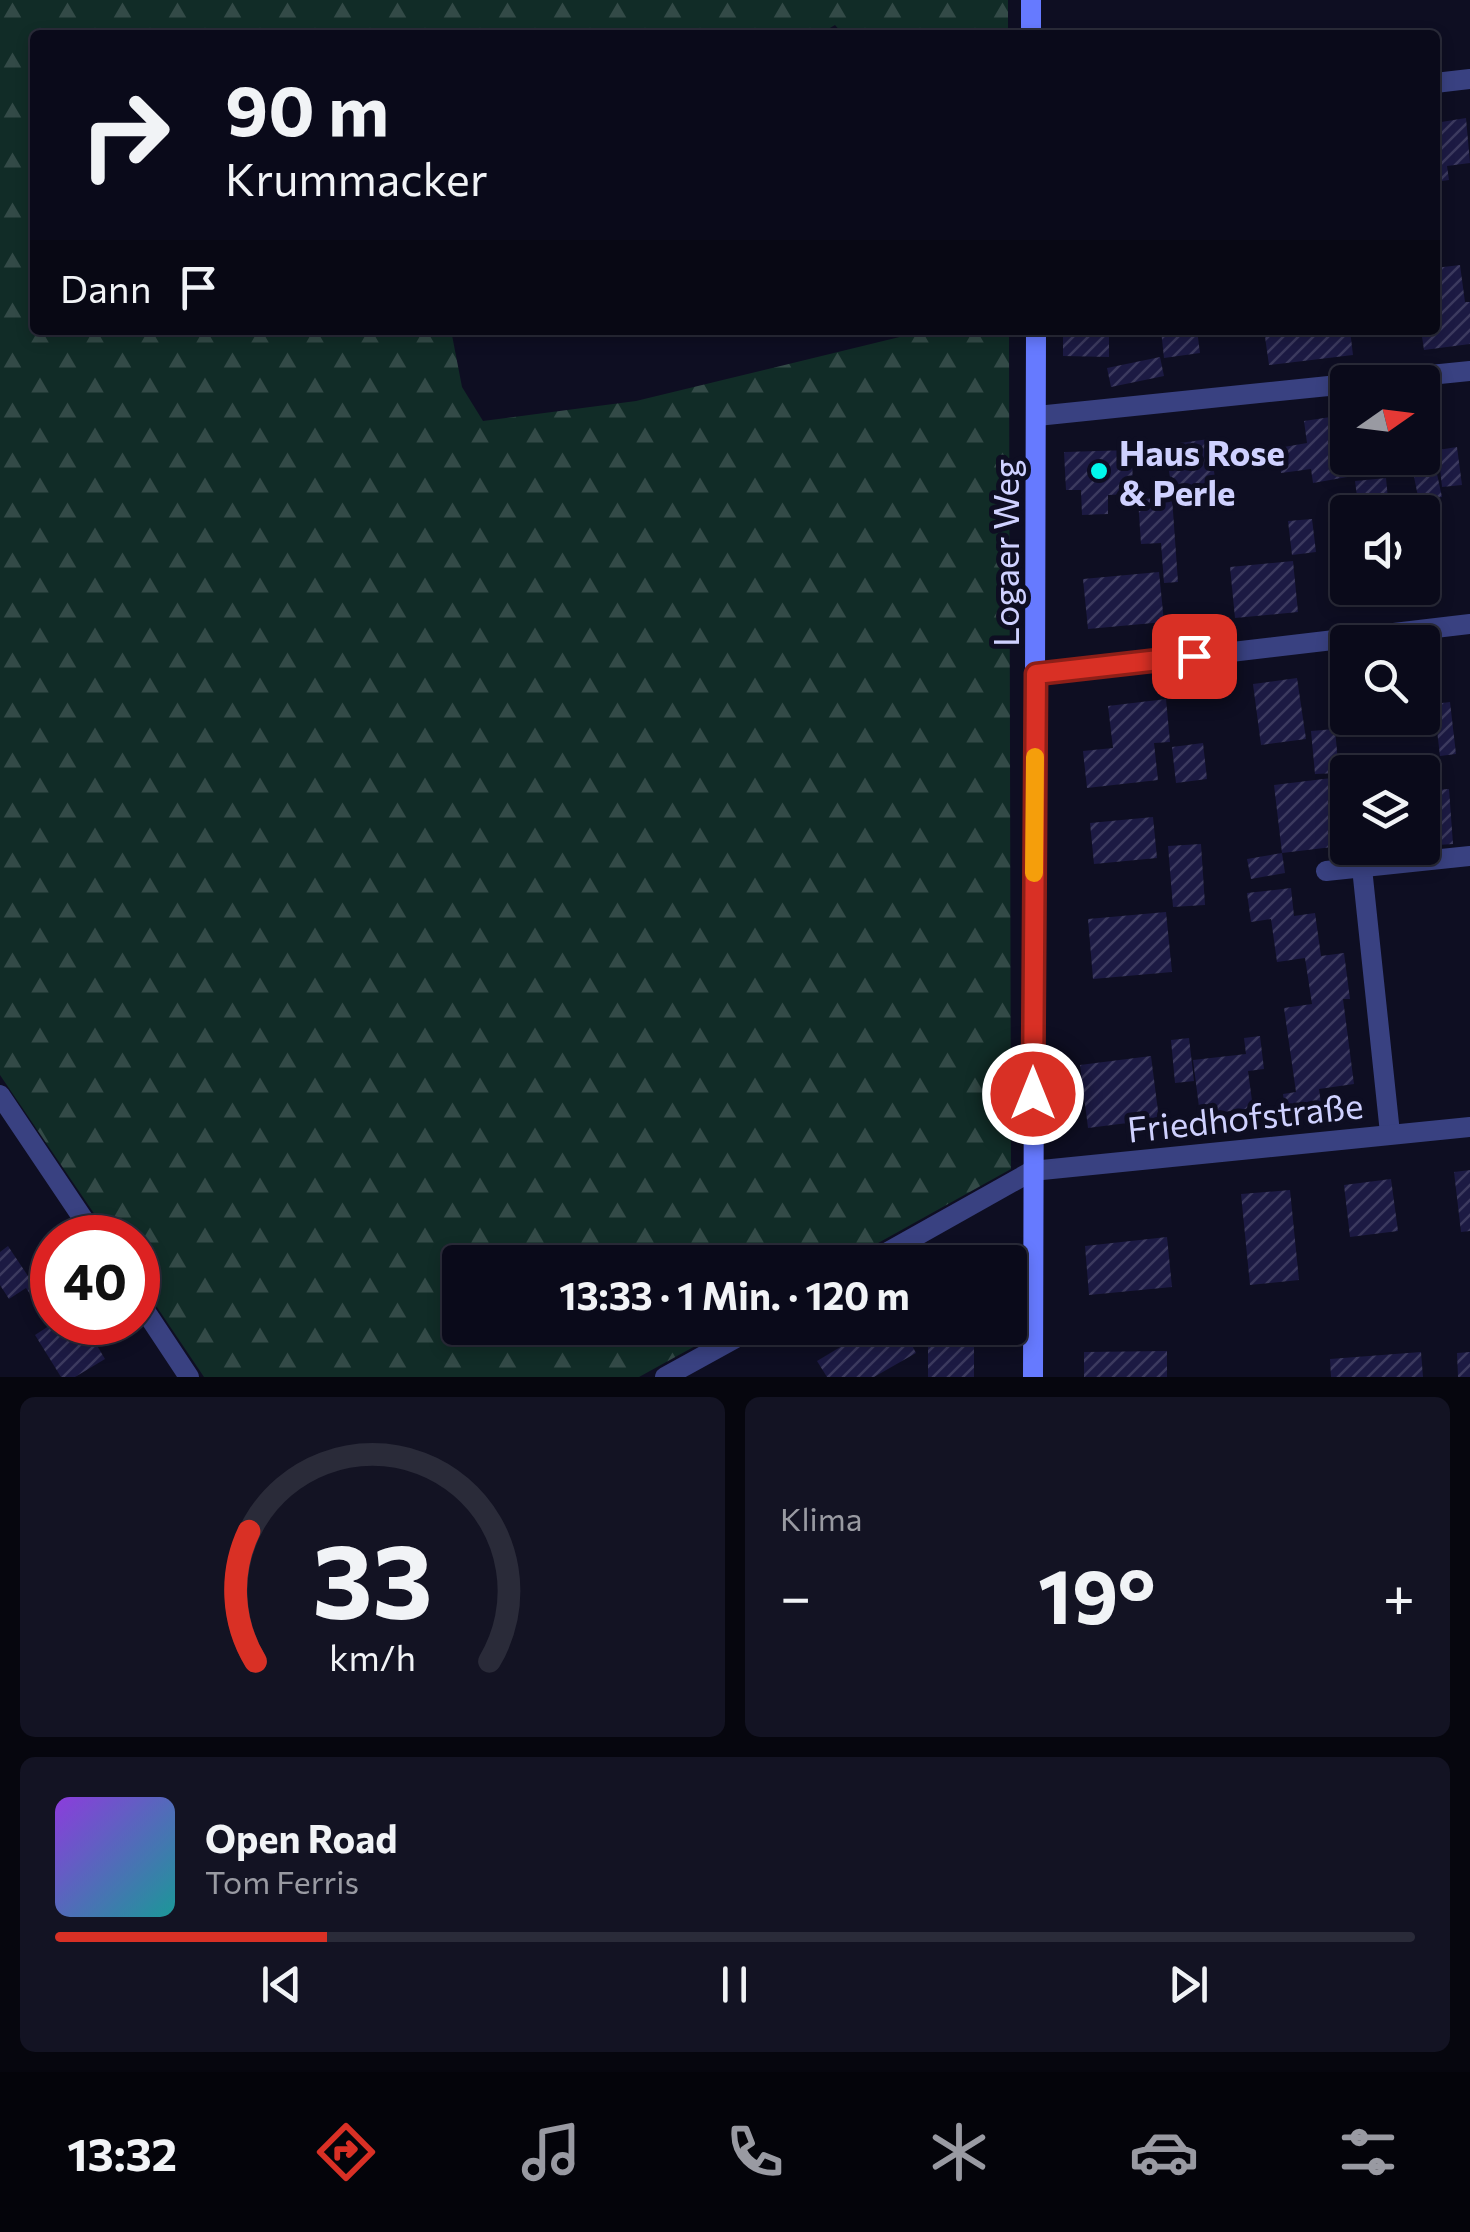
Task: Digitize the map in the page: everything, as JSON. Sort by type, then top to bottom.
[{"type":"street","points":[[1031,0],[1031,30]]},
{"type":"street","points":[[1440,82],[1470,79]]},
{"type":"street","name":"Logaer Weg","points":[[1033,1377],[1036,335]]},
{"type":"street","points":[[1440,374],[1470,371]]},
{"type":"street","points":[[1037,416],[1330,386]]},
{"type":"street","points":[[1036,674],[1470,624]]},
{"type":"street","points":[[1326,871],[1470,856]]},
{"type":"street","points":[[1362,868],[1390,1133]]},
{"type":"street","points":[[3,1107],[80,1215]]},
{"type":"street","name":"Friedhofstraße","points":[[900,1245],[1032,1171],[1470,1127]]},
{"type":"street","points":[[160,1333],[189,1377]]},
{"type":"street","points":[[665,1377],[723,1345]]},
{"type":"green space","points":[[0,0],[1008,0],[1008,30],[840,30],[835,25],[826,30],[30,30],[30,335],[452,335],[462,387],[483,421],[636,401],[908,335],[1009,335],[1011,1169],[875,1245],[442,1245],[442,1345],[697,1345],[639,1377],[204,1377],[160,1312],[160,1215],[95,1215],[0,1075]]},
{"type":"building","points":[[1466,118],[1470,163],[1447,166],[1449,180],[1440,181],[1440,122]]},
{"type":"building","points":[[1460,265],[1465,302],[1470,302],[1470,344],[1424,350],[1422,335],[1440,335],[1440,267]]},
{"type":"building","points":[[1063,335],[1109,335],[1109,357],[1063,356]]},
{"type":"building","points":[[1162,335],[1198,335],[1200,353],[1164,358]]},
{"type":"building","points":[[1265,335],[1351,335],[1353,355],[1269,365]]},
{"type":"building","points":[[1160,357],[1164,376],[1111,387],[1107,368]]},
{"type":"building","points":[[1330,417],[1330,475],[1353,476],[1313,483],[1311,469],[1281,473],[1278,448],[1307,443],[1304,421]]},
{"type":"building","points":[[1209,439],[1218,497],[1174,504],[1165,445]]},
{"type":"building","points":[[1457,447],[1462,485],[1442,487],[1440,450]]},
{"type":"building","name":"Haus Rose & Perle","points":[[1132,450],[1133,494],[1108,495],[1108,514],[1082,515],[1081,490],[1066,490],[1064,452]]},
{"type":"building","points":[[1414,475],[1437,475],[1442,497],[1418,495]]},
{"type":"building","points":[[1386,478],[1388,495],[1357,495],[1355,481]]},
{"type":"building","points":[[1172,497],[1178,582],[1164,583],[1161,543],[1141,544],[1138,499]]},
{"type":"building","points":[[1312,519],[1316,552],[1292,555],[1288,521]]},
{"type":"building","points":[[1293,561],[1298,612],[1235,618],[1230,567]]},
{"type":"building","points":[[1159,572],[1164,622],[1088,629],[1083,579]]},
{"type":"building","points":[[1297,678],[1306,739],[1261,745],[1253,684]]},
{"type":"building","points":[[1166,699],[1170,742],[1154,743],[1158,780],[1087,788],[1083,751],[1113,748],[1108,706]]},
{"type":"building","points":[[1450,702],[1456,754],[1440,755],[1440,703]]},
{"type":"building","points":[[1330,729],[1330,735],[1336,735],[1337,755],[1330,755],[1330,773],[1315,774],[1311,731]]},
{"type":"building","points":[[1203,743],[1207,779],[1176,783],[1172,747]]},
{"type":"building","points":[[1330,778],[1330,847],[1282,853],[1274,785]]},
{"type":"building","points":[[1449,789],[1453,844],[1440,845],[1440,790]]},
{"type":"building","points":[[1153,817],[1157,858],[1094,864],[1090,823]]},
{"type":"building","points":[[1201,844],[1205,905],[1173,907],[1168,846]]},
{"type":"building","points":[[1282,853],[1285,873],[1251,879],[1247,859]]},
{"type":"building","points":[[1291,888],[1294,916],[1315,913],[1321,956],[1344,953],[1350,999],[1343,999],[1354,1084],[1319,1089],[1321,1104],[1285,1109],[1283,1094],[1296,1092],[1284,1008],[1312,1004],[1305,958],[1277,962],[1271,919],[1251,922],[1247,893]]},
{"type":"building","points":[[1166,912],[1172,972],[1093,979],[1088,919]]},
{"type":"building","points":[[1260,1036],[1264,1069],[1248,1071],[1253,1108],[1200,1115],[1193,1060],[1246,1054],[1244,1038]]},
{"type":"building","points":[[1189,1038],[1194,1081],[1175,1083],[1171,1040]]},
{"type":"building","points":[[1151,1056],[1159,1119],[1088,1128],[1080,1065]]},
{"type":"building","points":[[1470,1170],[1470,1231],[1461,1232],[1454,1172]]},
{"type":"building","points":[[1391,1179],[1398,1231],[1350,1237],[1344,1185]]},
{"type":"building","points":[[1290,1190],[1299,1280],[1250,1285],[1241,1194]]},
{"type":"building","points":[[1167,1237],[1172,1287],[1089,1295],[1085,1246]]},
{"type":"building","points":[[8,1246],[30,1275],[30,1294],[26,1288],[9,1299],[0,1285],[0,1252]]},
{"type":"building","points":[[41,1345],[97,1345],[105,1359],[75,1377],[61,1377]]},
{"type":"building","points":[[844,1345],[912,1345],[916,1353],[874,1377],[827,1377],[817,1361]]},
{"type":"building","points":[[928,1345],[974,1345],[974,1377],[928,1377]]},
{"type":"building","points":[[1167,1351],[1167,1377],[1084,1377],[1084,1352]]},
{"type":"building","points":[[1421,1352],[1423,1377],[1331,1377],[1330,1359]]},
{"type":"building","points":[[1470,1352],[1470,1377],[1458,1377],[1457,1353]]},
{"type":"slow traffic","points":[[1034,873],[1035,757]]},
{"type":"place","name":"Haus Rose & Perle","points":[[1099,471]]},
{"type":"route","points":[[1033,1094],[1036,674],[1194,656]]}]
